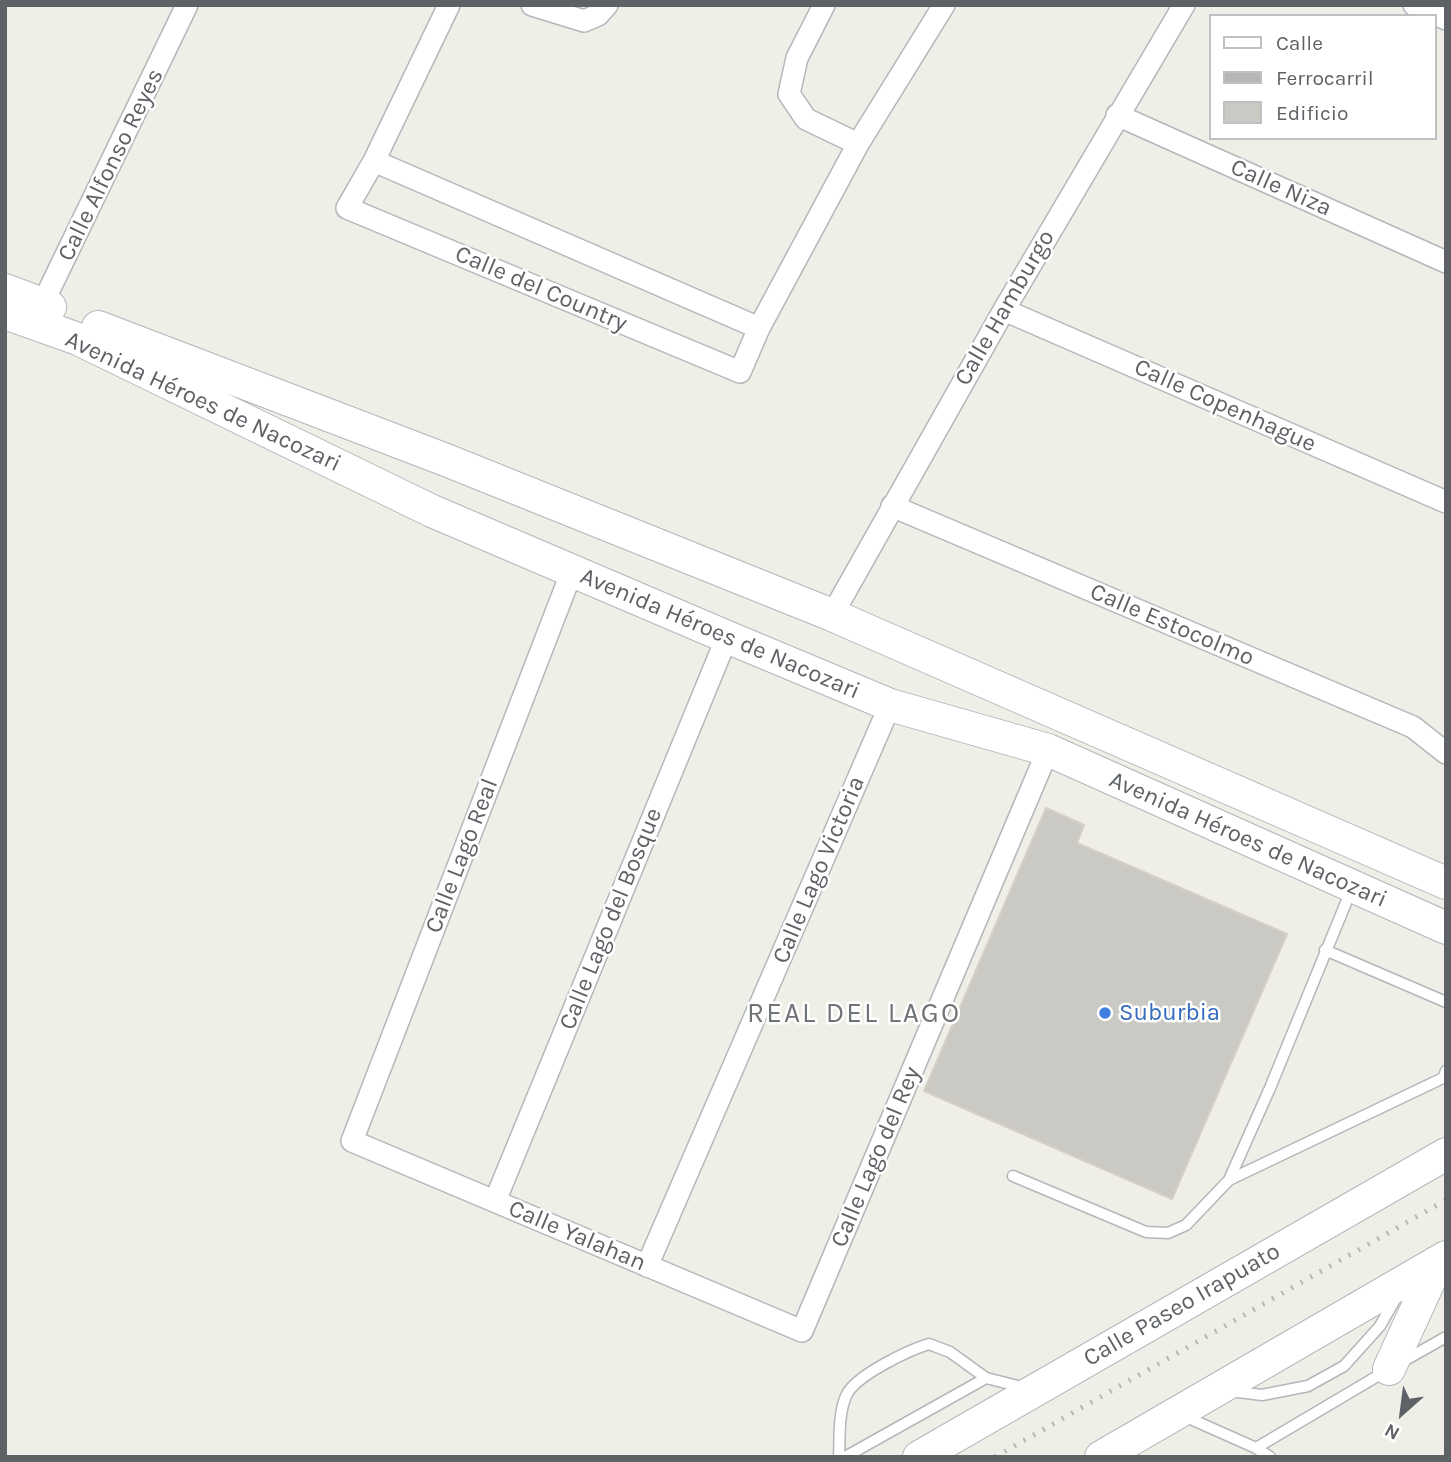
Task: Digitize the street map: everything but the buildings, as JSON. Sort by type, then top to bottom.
[{"type":"main road","name":"Avenida Héroes de Nacozari","points":[[5,290],[27,314],[432,511],[890,705],[1048,750],[1446,928]]},
{"type":"main road","name":"Avenida Héroes de Nacozari","points":[[27,314],[127,340],[446,460],[832,615],[1446,883]]},
{"type":"main road","name":"Calle Paseo Irapuato","points":[[919,1457],[1446,1154]]},
{"type":"main road","points":[[1101,1457],[1442,1260]]},
{"type":"main road","points":[[1390,1369],[1442,1260]]},
{"type":"street","name":"Calle Alfonso Reyes","points":[[27,314],[187,5]]},
{"type":"street","name":"Calle del Country","points":[[449,5],[374,161],[347,208],[740,372],[759,328],[858,144],[944,5]]},
{"type":"street","points":[[532,5],[584,21],[598,15],[607,5]]},
{"type":"street","points":[[824,5],[797,58],[789,94],[806,119],[858,144]]},
{"type":"street","name":"Calle Hamburgo","points":[[832,615],[1003,310],[1184,5]]},
{"type":"street","points":[[1413,5],[1434,14]]},
{"type":"street","name":"Calle Niza","points":[[1117,115],[1446,261]]},
{"type":"street","name":"Calle del Country","points":[[374,161],[759,328]]},
{"type":"street","name":"Calle Copenhague","points":[[1003,310],[1446,502]]},
{"type":"street","name":"Calle Estocolmo","points":[[891,506],[1413,727],[1446,753]]},
{"type":"street","name":"Calle Lago Real","points":[[352,1141],[572,570]]},
{"type":"street","name":"Calle Lago del Bosque","points":[[495,1201],[727,637]]},
{"type":"street","name":"Calle Lago Victoria","points":[[647,1266],[890,705]]},
{"type":"street","name":"Calle Lago del Rey","points":[[802,1331],[1048,750]]},
{"type":"street","name":"Calle Yalahan","points":[[352,1141],[802,1331]]},
{"type":"lane","points":[[1013,1176],[1146,1232],[1168,1233],[1186,1225],[1229,1180],[1270,1088],[1352,887]]},
{"type":"lane","points":[[1325,950],[1446,1002]]},
{"type":"lane","points":[[1229,1180],[1443,1078],[1446,1071]]},
{"type":"lane","points":[[1217,1389],[1262,1395],[1308,1386],[1344,1366],[1380,1326],[1406,1280]]},
{"type":"lane","points":[[1259,1452],[1279,1432],[1446,1337]]},
{"type":"lane","points":[[839,1457],[841,1410],[847,1392],[910,1349],[929,1344],[950,1352],[986,1378],[1035,1390]]},
{"type":"lane","points":[[845,1457],[986,1378]]},
{"type":"lane","points":[[1177,1413],[1270,1457]]},
{"type":"railway","points":[[995,1457],[1446,1200]]},
{"type":"place","name":"Suburbia","points":[[1105,1013]]},
{"type":"district","name":"REAL DEL LAGO","points":[[854,1014]]}]
